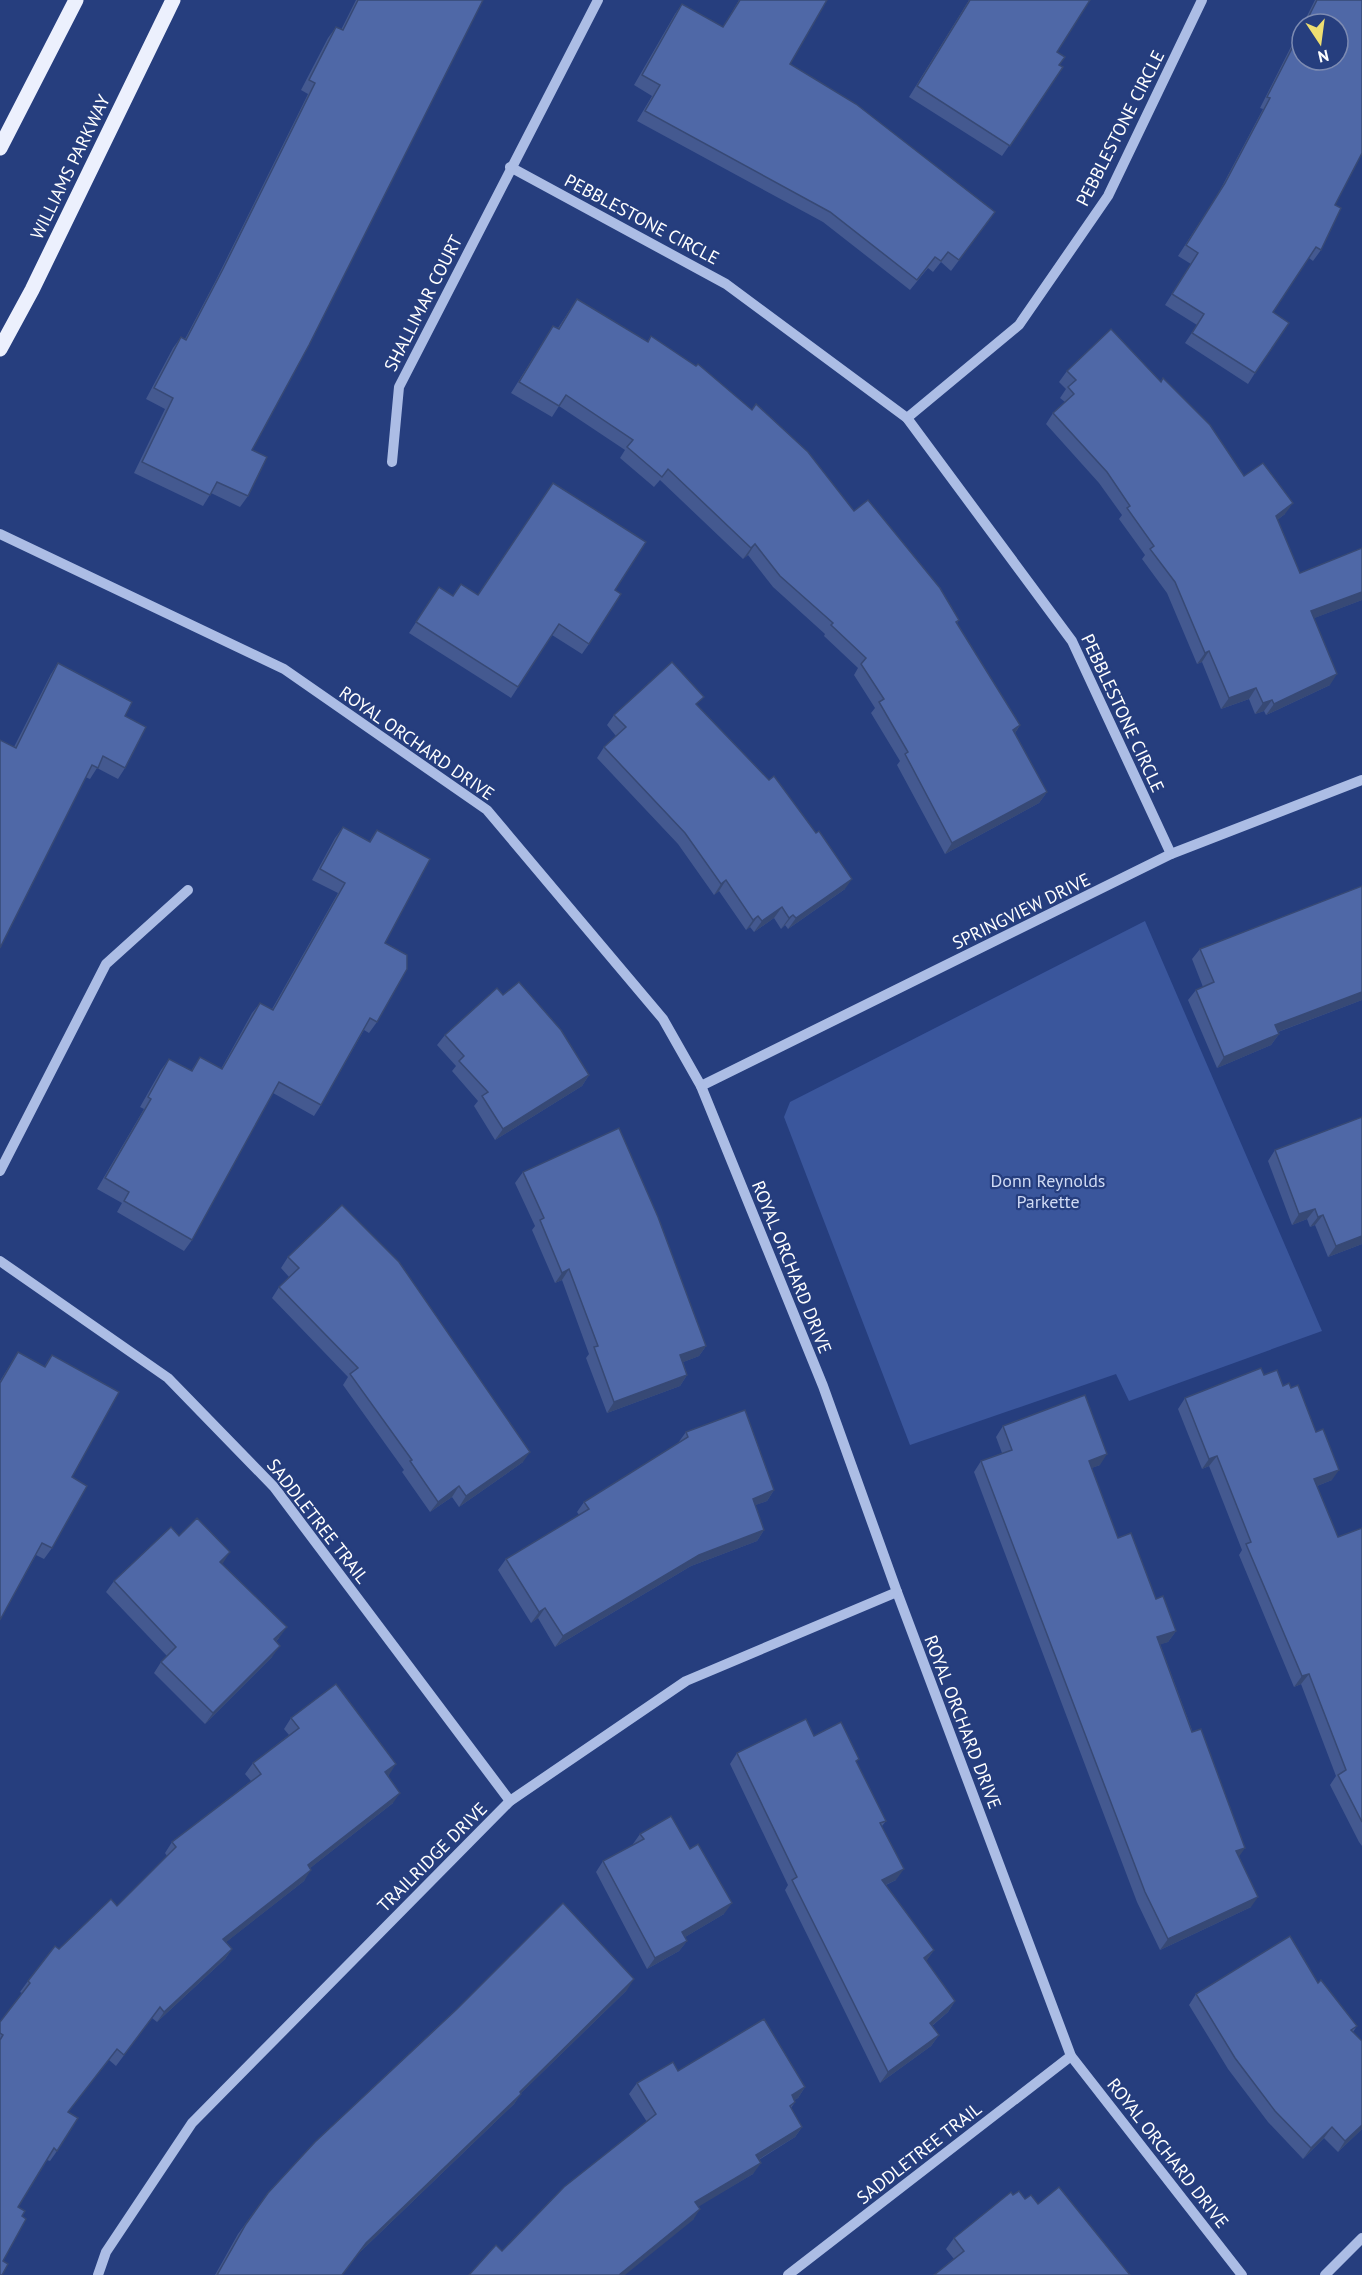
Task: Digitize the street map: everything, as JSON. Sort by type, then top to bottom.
[{"type":"main road","points":[[0,148],[76,0]]},
{"type":"main road","name":"WILLIAMS PARKWAY","points":[[0,349],[32,290],[173,0]]},
{"type":"street","points":[[510,167],[598,0]]},
{"type":"street","name":"PEBBLESTONE CIRCLE","points":[[907,418],[1019,325],[1108,196],[1202,0]]},
{"type":"street","name":"PEBBLESTONE CIRCLE","points":[[510,167],[726,284],[907,418],[1072,641],[1171,854]]},
{"type":"street","name":"SHALLIMAR COURT","points":[[392,462],[399,387],[510,167]]},
{"type":"street","name":"ROYAL ORCHARD DRIVE","points":[[0,534],[284,669],[487,810],[663,1019],[701,1086],[823,1386],[897,1592],[1071,2056],[1242,2275]]},
{"type":"street","name":"SPRINGVIEW DRIVE","points":[[701,1086],[1171,854],[1362,780]]},
{"type":"street","points":[[0,1172],[106,964],[188,890]]},
{"type":"street","name":"SADDLETREE TRAIL","points":[[0,1261],[168,1378],[274,1487],[510,1802]]},
{"type":"street","name":"TRAILRIDGE DRIVE","points":[[98,2275],[106,2252],[192,2123],[510,1802],[686,1680],[897,1592]]},
{"type":"street","name":"SADDLETREE TRAIL","points":[[788,2275],[1071,2056]]},
{"type":"street","points":[[1325,2275],[1362,2238]]},
{"type":"green space","name":"Donn Reynolds Parkette","points":[[1145,921],[1322,1331],[1129,1401],[1116,1374],[910,1445],[784,1117],[790,1102]]},
{"type":"building","points":[[358,0],[483,0],[309,345],[252,450],[267,457],[248,496],[217,482],[210,495],[142,462],[173,398],[154,388],[181,337],[186,340],[223,269],[315,83],[309,80],[336,27],[343,30]]},
{"type":"building","points":[[740,0],[827,0],[790,64],[856,104],[995,212],[959,260],[948,252],[941,261],[935,257],[917,280],[830,212],[645,111],[660,85],[642,75],[682,4],[723,27]]},
{"type":"building","points":[[970,0],[1090,0],[1057,52],[1065,57],[1059,65],[1063,67],[1010,146],[917,86]]},
{"type":"building","points":[[1317,0],[1362,0],[1362,153],[1335,205],[1341,208],[1321,250],[1316,247],[1273,312],[1289,323],[1255,373],[1192,333],[1204,314],[1172,294],[1198,253],[1186,245],[1225,183],[1270,98],[1267,97],[1290,52],[1290,72],[1350,72],[1350,12],[1311,12]]},
{"type":"building","points":[[577,299],[648,342],[651,336],[696,366],[698,364],[752,410],[756,404],[808,452],[854,511],[868,500],[940,588],[959,620],[956,622],[1020,725],[1013,730],[1047,792],[952,843],[905,754],[908,752],[879,702],[884,699],[861,664],[866,658],[831,625],[833,623],[780,576],[755,544],[751,548],[668,469],[662,477],[627,447],[633,440],[566,395],[559,406],[519,382],[553,326],[559,329]]},
{"type":"building","points":[[1111,329],[1161,382],[1163,378],[1210,425],[1244,476],[1263,463],[1293,503],[1276,516],[1300,573],[1362,548],[1362,592],[1311,611],[1337,674],[1274,704],[1272,700],[1263,703],[1256,688],[1229,698],[1209,651],[1205,653],[1175,582],[1150,549],[1154,546],[1127,508],[1130,506],[1107,472],[1053,413],[1074,394],[1068,387],[1076,380],[1067,371]]},
{"type":"building","points":[[553,483],[646,542],[615,590],[621,594],[589,644],[559,624],[518,687],[416,622],[439,587],[453,596],[461,584],[478,595]]},
{"type":"building","points":[[672,662],[704,697],[696,704],[769,780],[774,776],[816,833],[819,831],[852,879],[796,918],[793,915],[789,918],[782,907],[762,921],[758,916],[753,920],[726,880],[721,884],[685,833],[604,747],[626,727],[614,715]]},
{"type":"building","points":[[58,663],[132,702],[125,716],[146,727],[125,768],[103,756],[98,768],[92,765],[0,948],[0,740],[16,748]]},
{"type":"building","points":[[343,827],[370,842],[377,830],[430,859],[385,943],[407,955],[407,969],[377,1022],[370,1018],[321,1105],[279,1082],[192,1240],[124,1201],[129,1192],[105,1178],[151,1099],[148,1097],[169,1059],[192,1071],[200,1057],[222,1069],[260,1003],[273,1010],[345,883],[320,869]]},
{"type":"building","points":[[1362,886],[1362,992],[1275,1025],[1279,1034],[1224,1057],[1196,990],[1214,982],[1200,949]]},
{"type":"building","points":[[519,982],[561,1030],[589,1075],[503,1129],[482,1096],[488,1092],[459,1061],[464,1056],[445,1035],[497,988],[503,995]]},
{"type":"building","points":[[1362,1117],[1362,1236],[1336,1246],[1323,1215],[1318,1217],[1315,1209],[1299,1214],[1275,1150]]},
{"type":"building","points":[[619,1128],[658,1217],[706,1346],[680,1355],[687,1375],[614,1402],[594,1347],[598,1346],[569,1269],[562,1273],[540,1220],[544,1218],[523,1172]]},
{"type":"building","points":[[342,1205],[399,1262],[530,1452],[466,1496],[459,1486],[438,1502],[410,1461],[412,1460],[350,1374],[358,1368],[279,1287],[299,1268],[288,1257]]},
{"type":"building","points":[[18,1352],[45,1367],[52,1355],[119,1392],[72,1477],[87,1486],[52,1548],[42,1543],[0,1620],[0,1383]]},
{"type":"building","points":[[1261,1368],[1264,1375],[1277,1370],[1283,1386],[1289,1383],[1291,1388],[1298,1385],[1316,1432],[1323,1429],[1339,1470],[1314,1479],[1338,1537],[1362,1528],[1362,1822],[1338,1775],[1346,1770],[1309,1674],[1302,1676],[1246,1544],[1251,1542],[1217,1456],[1209,1459],[1185,1398]]},
{"type":"building","points":[[1085,1395],[1107,1454],[1089,1461],[1118,1538],[1131,1533],[1156,1599],[1163,1596],[1176,1631],[1157,1637],[1192,1732],[1201,1729],[1245,1848],[1236,1851],[1258,1897],[1168,1939],[1145,1892],[981,1461],[1012,1450],[1003,1426]]},
{"type":"building","points":[[745,1410],[774,1490],[753,1499],[764,1530],[699,1555],[563,1636],[545,1608],[539,1612],[506,1559],[589,1509],[584,1502],[688,1437],[686,1432]]},
{"type":"building","points":[[197,1518],[230,1552],[220,1562],[287,1627],[274,1639],[280,1646],[213,1713],[161,1662],[176,1647],[114,1581],[171,1527],[179,1536]]},
{"type":"building","points":[[336,1684],[396,1764],[385,1772],[400,1793],[308,1865],[311,1870],[223,1939],[232,1949],[164,2012],[160,2007],[124,2055],[117,2049],[68,2112],[78,2118],[57,2151],[54,2148],[18,2207],[25,2211],[22,2216],[26,2219],[3,2261],[8,2264],[0,2275],[0,2040],[3,2035],[0,2033],[0,2022],[55,1946],[59,1949],[111,1899],[117,1906],[176,1847],[172,1842],[261,1774],[253,1763],[299,1728],[291,1718]]},
{"type":"building","points":[[806,1719],[814,1736],[841,1722],[859,1759],[856,1761],[886,1821],[880,1823],[904,1869],[882,1880],[934,1950],[924,1958],[955,2001],[930,2023],[939,2035],[888,2072],[792,1880],[797,1877],[737,1753]]},
{"type":"building","points":[[671,1816],[690,1849],[698,1844],[732,1903],[682,1932],[687,1941],[655,1958],[603,1861],[644,1839],[640,1834]]},
{"type":"building","points":[[563,1903],[634,1979],[520,2092],[521,2094],[366,2243],[342,2275],[217,2275],[246,2224],[268,2193],[315,2142],[457,2009]]},
{"type":"building","points":[[1290,1936],[1318,1983],[1321,1980],[1357,2026],[1351,2030],[1362,2041],[1362,2125],[1345,2141],[1332,2127],[1311,2148],[1275,2111],[1235,2058],[1196,1994]]},
{"type":"building","points":[[764,2019],[805,2087],[792,2095],[795,2102],[790,2106],[802,2127],[756,2155],[761,2163],[695,2202],[700,2209],[619,2275],[469,2275],[496,2245],[502,2251],[564,2187],[656,2114],[637,2083],[673,2062],[678,2071]]},
{"type":"building","points":[[1059,2187],[1130,2275],[934,2275],[964,2251],[954,2238],[1011,2192],[1013,2195],[1019,2191],[1025,2199],[1031,2195],[1038,2204]]}]
